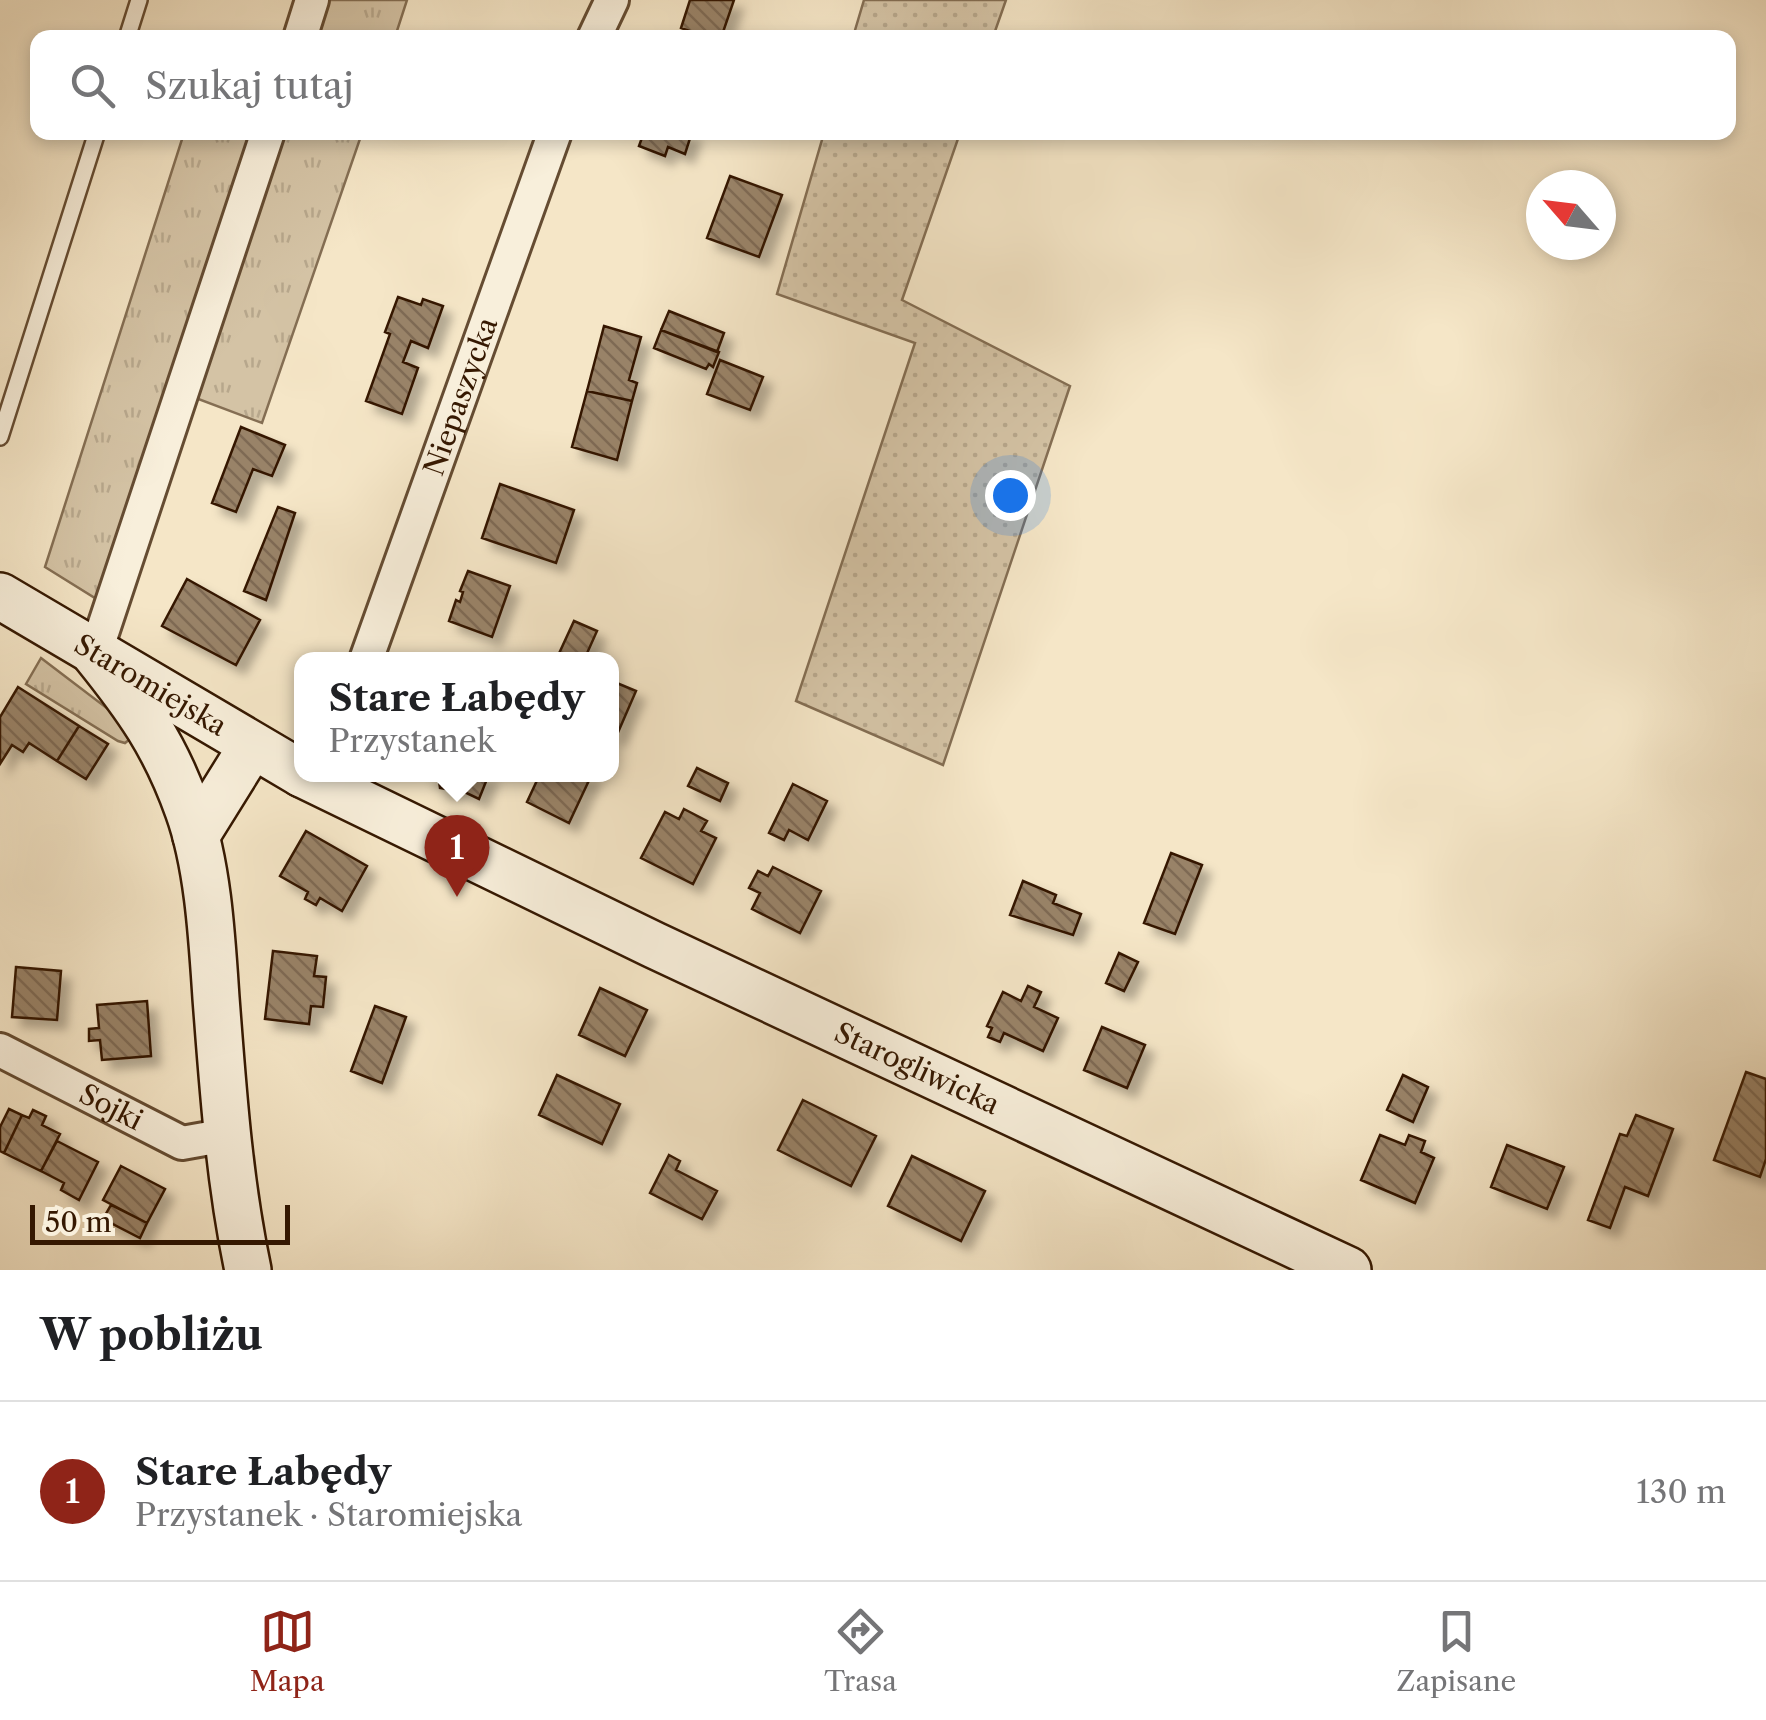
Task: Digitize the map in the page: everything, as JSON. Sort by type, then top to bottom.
[{"type":"street","points":[[303,30],[312,0]]},
{"type":"street","points":[[598,30],[612,0]]},
{"type":"street","points":[[192,823],[159,742],[141,711],[95,654],[265,140]]},
{"type":"street","name":"Niepaszycka","points":[[369,652],[551,140]]},
{"type":"street","name":"Staromiejska","points":[[0,596],[294,767]]},
{"type":"street","points":[[248,744],[218,750],[190,784],[192,823],[213,951],[227,1135],[248,1270]]},
{"type":"street","name":"Staromiejska","points":[[323,782],[489,866]]},
{"type":"street","name":"Starogliwicka","points":[[489,866],[1348,1270]]},
{"type":"street","name":"Sojki","points":[[0,1050],[182,1143],[227,1135]]},
{"type":"lane","points":[[130,30],[139,0]]},
{"type":"lane","points":[[0,436],[94,140]]},
{"type":"green space","points":[[324,0],[407,0],[397,30],[314,30]]},
{"type":"green space","points":[[864,0],[1006,0],[995,30],[855,30]]},
{"type":"green space","points":[[182,140],[258,140],[103,603],[45,567]]},
{"type":"green space","points":[[278,140],[360,140],[262,423],[193,397]]},
{"type":"green space","points":[[822,140],[958,140],[902,300],[1070,386],[943,765],[796,701],[915,343],[777,294]]},
{"type":"green space","points":[[41,658],[112,712],[130,739],[125,743],[118,741],[26,684]]},
{"type":"building","points":[[690,0],[734,0],[724,30],[681,28]]},
{"type":"building","points":[[641,140],[689,140],[685,154],[668,147],[665,156],[639,146]]},
{"type":"building","points":[[730,176],[782,195],[759,257],[707,238]]},
{"type":"building","points":[[398,297],[421,305],[423,299],[443,306],[428,348],[411,341],[403,362],[418,368],[402,414],[366,401],[390,334],[385,332]]},
{"type":"building","points":[[669,311],[724,333],[717,352],[661,330]]},
{"type":"building","points":[[604,326],[641,337],[629,380],[637,383],[632,401],[587,391]]},
{"type":"building","points":[[661,330],[719,352],[713,367],[709,364],[706,369],[654,348]]},
{"type":"building","points":[[720,360],[763,377],[750,410],[707,394]]},
{"type":"building","points":[[587,391],[632,401],[617,460],[572,447]]},
{"type":"building","points":[[241,427],[285,445],[272,476],[253,469],[236,512],[212,503]]},
{"type":"building","points":[[500,484],[574,510],[556,563],[482,538]]},
{"type":"building","points":[[278,507],[295,513],[266,600],[244,591]]},
{"type":"building","points":[[468,571],[510,586],[492,637],[449,621],[456,600],[460,602]]},
{"type":"building","points":[[187,579],[260,620],[236,665],[162,626]]},
{"type":"building","points":[[574,621],[597,631],[588,652],[560,652]]},
{"type":"building","points":[[619,684],[636,691],[619,730]]},
{"type":"building","points":[[18,687],[79,726],[57,761],[29,743],[23,752],[12,745],[0,764],[0,717]]},
{"type":"building","points":[[79,726],[108,744],[86,779],[57,761]]},
{"type":"building","points":[[697,768],[728,783],[720,801],[688,786]]},
{"type":"building","points":[[439,782],[486,782],[479,799],[452,786],[451,790],[440,788]]},
{"type":"building","points":[[536,782],[588,782],[569,823],[527,802]]},
{"type":"building","points":[[793,784],[827,801],[808,840],[789,830],[784,840],[769,833]]},
{"type":"building","points":[[684,809],[707,821],[701,831],[716,838],[693,884],[641,858],[665,812],[679,819]]},
{"type":"building","points":[[306,831],[367,866],[342,911],[320,898],[316,905],[305,899],[308,892],[280,876]]},
{"type":"building","points":[[1171,853],[1202,865],[1175,934],[1144,923]]},
{"type":"building","points":[[773,867],[821,891],[800,933],[752,909],[760,893],[749,888],[758,871],[768,876]]},
{"type":"building","points":[[1023,881],[1056,895],[1053,903],[1081,914],[1073,935],[1010,915]]},
{"type":"building","points":[[273,951],[317,956],[314,976],[326,977],[323,1007],[311,1006],[309,1024],[265,1019]]},
{"type":"building","points":[[1119,953],[1138,962],[1124,991],[1106,983]]},
{"type":"building","points":[[16,967],[61,971],[57,1020],[12,1017]]},
{"type":"building","points":[[1028,986],[1041,992],[1034,1007],[1058,1018],[1043,1051],[1004,1033],[1000,1042],[988,1037],[992,1028],[987,1026],[1003,992],[1021,1001]]},
{"type":"building","points":[[600,988],[647,1010],[625,1056],[579,1035]]},
{"type":"building","points":[[147,1001],[151,1056],[102,1060],[100,1040],[89,1041],[89,1029],[99,1028],[97,1005]]},
{"type":"building","points":[[375,1006],[406,1017],[382,1083],[351,1071]]},
{"type":"building","points":[[1102,1027],[1145,1045],[1127,1088],[1084,1070]]},
{"type":"building","points":[[1746,1072],[1766,1079],[1766,1159],[1760,1177],[1714,1160]]},
{"type":"building","points":[[557,1075],[620,1104],[602,1144],[539,1115]]},
{"type":"building","points":[[1403,1075],[1428,1087],[1413,1122],[1387,1110]]},
{"type":"building","points":[[803,1100],[876,1136],[851,1186],[778,1150]]},
{"type":"building","points":[[9,1109],[22,1115],[4,1153],[0,1151],[0,1127]]},
{"type":"building","points":[[33,1110],[46,1116],[42,1125],[60,1134],[41,1171],[4,1153],[22,1115],[29,1118]]},
{"type":"building","points":[[1636,1115],[1673,1129],[1648,1196],[1625,1187],[1610,1228],[1588,1220],[1620,1134],[1627,1136]]},
{"type":"building","points":[[1380,1135],[1405,1145],[1409,1135],[1425,1141],[1421,1152],[1434,1158],[1415,1203],[1361,1180]]},
{"type":"building","points":[[57,1141],[98,1162],[79,1200],[61,1190],[64,1183],[41,1171]]},
{"type":"building","points":[[1507,1145],[1564,1167],[1547,1209],[1491,1187]]},
{"type":"building","points":[[669,1155],[680,1161],[676,1170],[717,1191],[702,1219],[650,1193]]},
{"type":"building","points":[[912,1156],[985,1191],[961,1241],[888,1206]]},
{"type":"building","points":[[121,1166],[165,1189],[147,1223],[103,1200]]},
{"type":"building","points":[[111,1205],[147,1223],[140,1238],[103,1219]]},
{"type":"place","name":"Stare Łabędy","points":[[457,897]]}]
